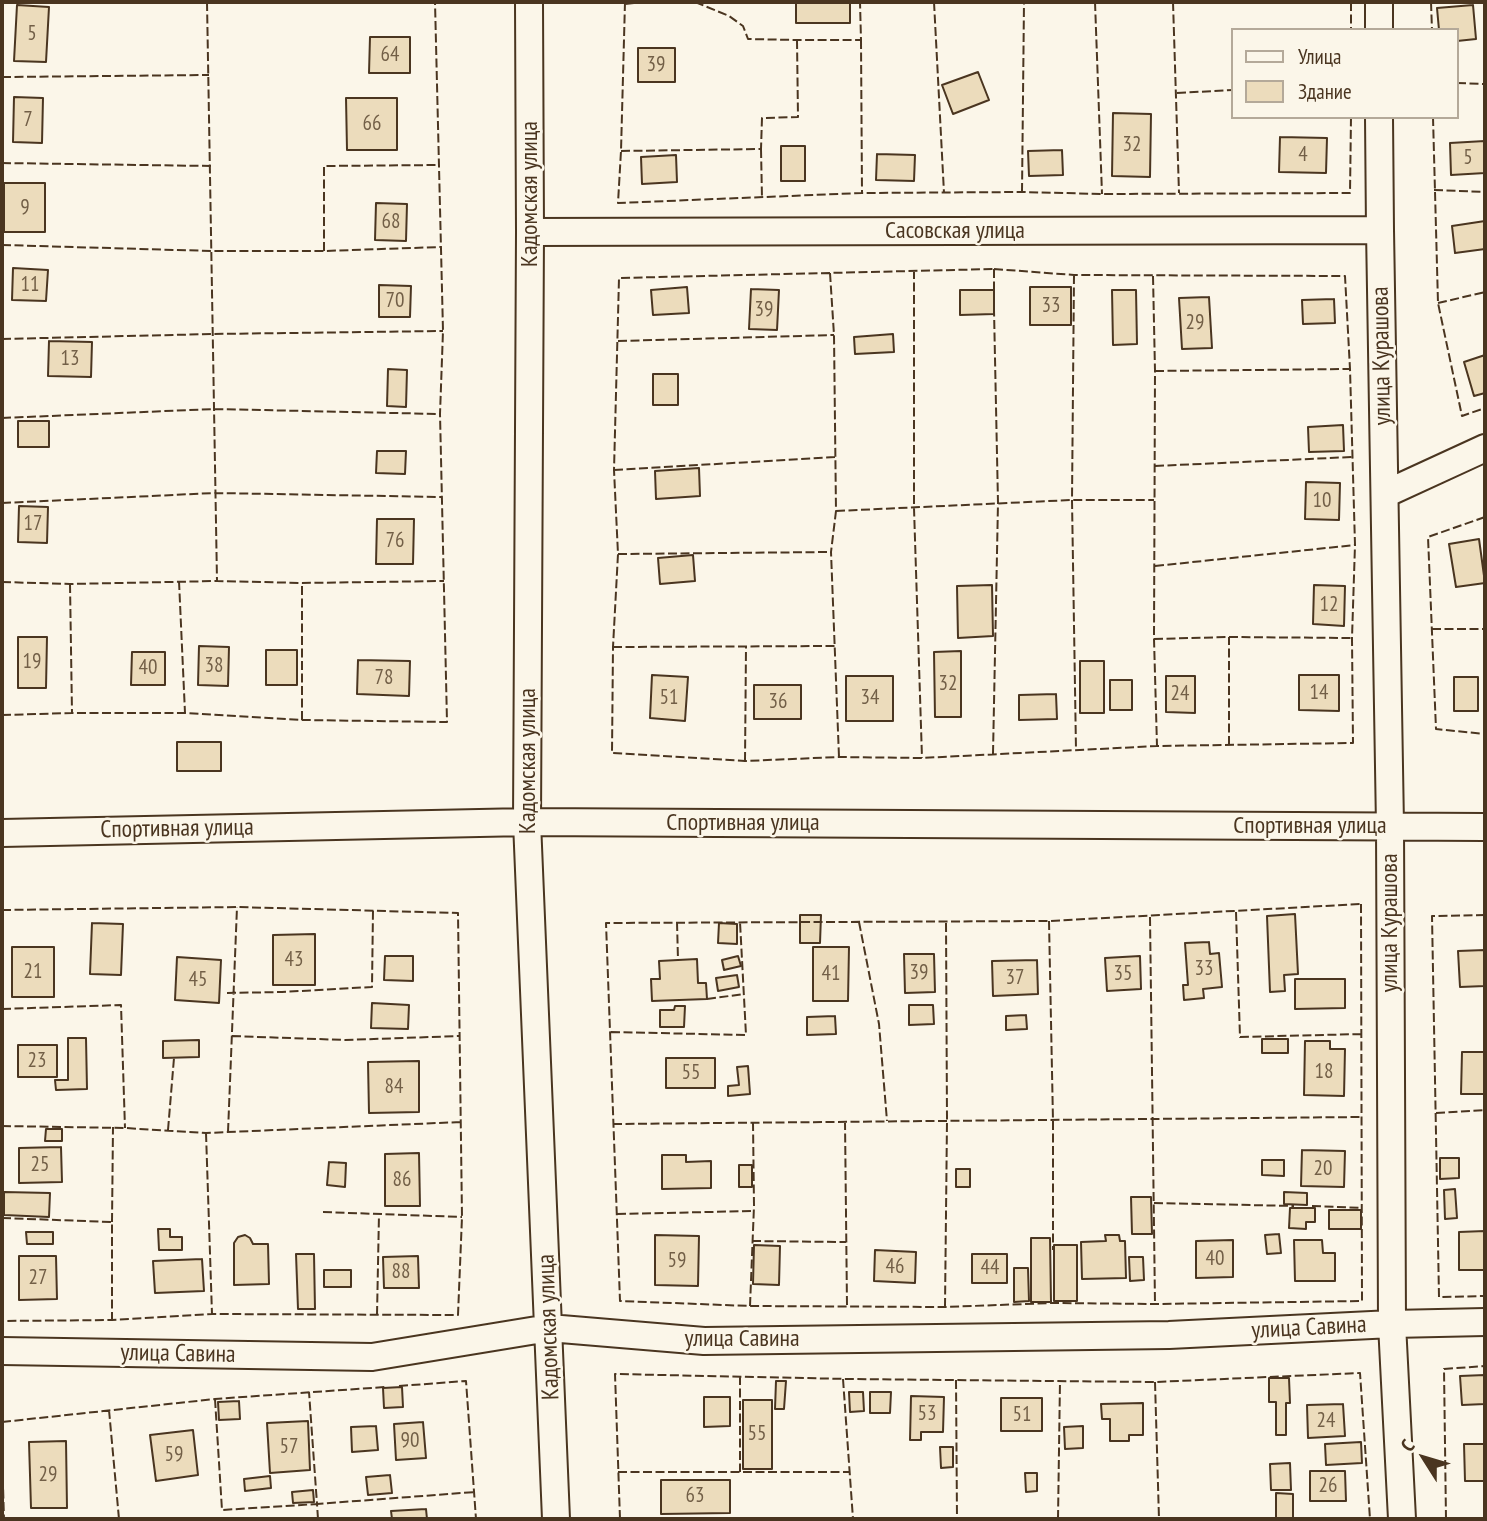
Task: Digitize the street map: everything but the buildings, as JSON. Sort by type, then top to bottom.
[{"type":"street","name":"Кадомская улица","points":[[529,2],[527,822],[556,1519]]},
{"type":"street","points":[[1379,2],[1379,28]]},
{"type":"street","name":"улица Курашова","points":[[1379,119],[1390,826],[1392,1324],[1402,1519]]},
{"type":"street","name":"Сасовская улица","points":[[530,232],[1380,230]]},
{"type":"street","points":[[1385,494],[1485,448]]},
{"type":"street","name":"Спортивная улица","points":[[2,833],[527,822],[1485,827]]},
{"type":"street","name":"улица Савина","points":[[2,1350],[372,1357],[549,1328],[704,1341],[1169,1335],[1485,1322]]},
{"type":"fence","points":[[207,2],[217,581]]},
{"type":"fence","points":[[2,715],[185,713],[302,720],[447,722],[440,414],[443,331],[435,2]]},
{"type":"fence","points":[[625,2],[618,203],[862,193],[1350,193],[1351,119]]},
{"type":"fence","points":[[625,4],[645,2]]},
{"type":"fence","points":[[695,2],[729,16],[743,26],[748,39],[861,40],[860,2]]},
{"type":"fence","points":[[934,2],[944,193]]},
{"type":"fence","points":[[1022,192],[1024,2]]},
{"type":"fence","points":[[1095,2],[1102,194]]},
{"type":"fence","points":[[1173,2],[1179,193]]},
{"type":"fence","points":[[1351,2],[1351,28]]},
{"type":"fence","points":[[1431,2],[1432,28]]},
{"type":"fence","points":[[621,151],[761,149],[762,118],[798,117],[797,40]]},
{"type":"fence","points":[[861,40],[862,193]]},
{"type":"fence","points":[[2,77],[209,75]]},
{"type":"fence","points":[[1459,83],[1485,84]]},
{"type":"fence","points":[[1177,93],[1232,90]]},
{"type":"fence","points":[[1433,119],[1438,303],[1462,416],[1485,408]]},
{"type":"fence","points":[[761,149],[762,198]]},
{"type":"fence","points":[[2,163],[211,166]]},
{"type":"fence","points":[[324,251],[324,166],[439,165]]},
{"type":"fence","points":[[1434,190],[1485,192]]},
{"type":"fence","points":[[2,245],[212,251],[440,247]]},
{"type":"fence","points":[[994,269],[1074,275],[1345,276],[1355,545],[1353,743],[1157,746],[922,758],[839,757],[745,761],[612,753],[613,647],[618,554],[614,470],[619,278],[994,269]]},
{"type":"fence","points":[[994,269],[994,292]]},
{"type":"fence","points":[[914,270],[914,508],[922,758]]},
{"type":"fence","points":[[830,273],[834,335],[836,511],[831,552],[839,757]]},
{"type":"fence","points":[[1074,275],[1072,500],[1076,750]]},
{"type":"fence","points":[[1153,276],[1157,746]]},
{"type":"fence","points":[[1438,303],[1485,292]]},
{"type":"fence","points":[[993,754],[998,503],[994,310]]},
{"type":"fence","points":[[2,339],[443,331]]},
{"type":"fence","points":[[618,341],[834,335]]},
{"type":"fence","points":[[1155,371],[1350,369]]},
{"type":"fence","points":[[2,418],[214,409],[440,414]]},
{"type":"fence","points":[[614,470],[835,457]]},
{"type":"fence","points":[[1155,466],[1352,457]]},
{"type":"fence","points":[[2,503],[215,493],[441,497]]},
{"type":"fence","points":[[836,511],[1072,500],[1154,500]]},
{"type":"fence","points":[[1485,517],[1428,537],[1436,729],[1485,734]]},
{"type":"fence","points":[[1155,566],[1355,545]]},
{"type":"fence","points":[[618,554],[831,552]]},
{"type":"fence","points":[[179,581],[185,713]]},
{"type":"fence","points":[[2,582],[70,584],[444,581]]},
{"type":"fence","points":[[302,583],[302,720]]},
{"type":"fence","points":[[70,584],[72,713]]},
{"type":"fence","points":[[1432,629],[1485,629]]},
{"type":"fence","points":[[1229,637],[1229,745]]},
{"type":"fence","points":[[1154,639],[1352,638]]},
{"type":"fence","points":[[613,647],[835,646]]},
{"type":"fence","points":[[745,761],[746,647]]},
{"type":"fence","points":[[1361,904],[1362,1301],[1052,1303],[945,1307],[750,1306],[620,1301],[606,923],[1049,921],[1361,904]]},
{"type":"fence","points":[[2,910],[237,907],[458,913],[462,1217],[458,1315],[212,1314],[112,1320],[2,1321]]},
{"type":"fence","points":[[228,1132],[237,907]]},
{"type":"fence","points":[[227,993],[372,987],[373,910]]},
{"type":"fence","points":[[1236,912],[1240,1037],[1362,1034]]},
{"type":"fence","points":[[1485,915],[1432,916],[1439,1297],[1485,1296]]},
{"type":"fence","points":[[1150,917],[1155,1304]]},
{"type":"fence","points":[[945,1307],[946,921]]},
{"type":"fence","points":[[1049,921],[1053,1250]]},
{"type":"fence","points":[[677,922],[678,960]]},
{"type":"fence","points":[[611,1032],[746,1035],[740,922]]},
{"type":"fence","points":[[859,922],[879,1024],[887,1121]]},
{"type":"fence","points":[[707,999],[744,994]]},
{"type":"fence","points":[[2,1009],[121,1005],[125,1128]]},
{"type":"fence","points":[[232,1036],[345,1040],[460,1036]]},
{"type":"fence","points":[[168,1130],[174,1058]]},
{"type":"fence","points":[[1436,1113],[1485,1110]]},
{"type":"fence","points":[[613,1124],[1362,1117]]},
{"type":"fence","points":[[845,1121],[847,1306]]},
{"type":"fence","points":[[2,1126],[125,1128],[206,1133],[461,1122]]},
{"type":"fence","points":[[750,1306],[754,1206],[753,1122]]},
{"type":"fence","points":[[112,1222],[113,1127]]},
{"type":"fence","points":[[206,1133],[212,1314]]},
{"type":"fence","points":[[1154,1203],[1294,1206]]},
{"type":"fence","points":[[1312,1206],[1362,1208]]},
{"type":"fence","points":[[617,1214],[754,1211]]},
{"type":"fence","points":[[323,1212],[462,1217]]},
{"type":"fence","points":[[377,1315],[379,1214]]},
{"type":"fence","points":[[2,1218],[112,1222],[112,1320]]},
{"type":"fence","points":[[752,1241],[846,1242]]},
{"type":"fence","points":[[1446,1519],[1444,1369],[1485,1366]]},
{"type":"fence","points":[[620,1519],[615,1374],[1155,1382],[1360,1373],[1370,1519]]},
{"type":"fence","points":[[740,1376],[740,1472]]},
{"type":"fence","points":[[843,1379],[853,1519]]},
{"type":"fence","points":[[956,1380],[957,1519]]},
{"type":"fence","points":[[399,1386],[466,1381],[476,1519]]},
{"type":"fence","points":[[1058,1519],[1060,1381]]},
{"type":"fence","points":[[1155,1382],[1159,1519]]},
{"type":"fence","points":[[2,1422],[215,1399],[385,1387]]},
{"type":"fence","points":[[215,1399],[222,1510],[317,1504],[309,1392]]},
{"type":"fence","points":[[109,1410],[119,1519]]},
{"type":"fence","points":[[2,1452],[4,1519]]},
{"type":"fence","points":[[618,1472],[850,1472]]},
{"type":"fence","points":[[318,1519],[317,1504],[475,1492]]}]
